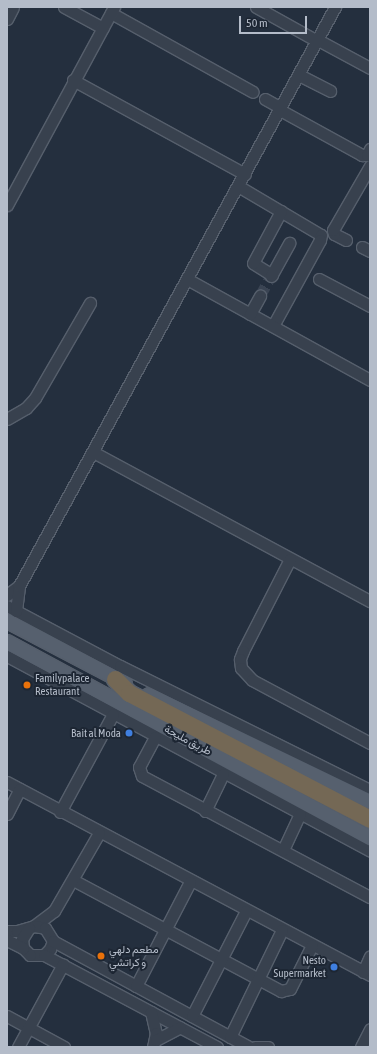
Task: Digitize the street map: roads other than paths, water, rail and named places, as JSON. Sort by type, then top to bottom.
[{"type":"highway","points":[[115,679],[129,694],[370,819]]},
{"type":"main road","name":"طريق مليحة","points":[[10,613],[115,679],[236,736],[370,802]]},
{"type":"main road","name":"طريق مليحة","points":[[7,642],[370,838]]},
{"type":"street","points":[[7,19],[13,7]]},
{"type":"street","points":[[64,7],[103,28]]},
{"type":"street","points":[[256,7],[319,39],[370,62]]},
{"type":"street","points":[[335,7],[281,109],[20,586],[10,613],[370,790]]},
{"type":"street","points":[[7,205],[10,192],[112,10],[253,92]]},
{"type":"street","points":[[319,39],[370,68]]},
{"type":"street","points":[[299,75],[330,90]]},
{"type":"street","points":[[73,80],[245,174]]},
{"type":"street","points":[[265,99],[362,155],[367,155],[370,149]]},
{"type":"street","points":[[346,240],[334,234],[333,230],[370,166]]},
{"type":"street","points":[[238,186],[317,232],[321,237],[273,326]]},
{"type":"street","points":[[281,211],[253,263],[271,275],[289,243]]},
{"type":"street","points":[[187,279],[250,314],[369,376]]},
{"type":"street","points":[[319,279],[370,306]]},
{"type":"street","points":[[250,314],[260,296]]},
{"type":"street","points":[[7,419],[33,402],[90,303]]},
{"type":"street","points":[[93,452],[370,602]]},
{"type":"street","points":[[290,559],[243,651],[240,659],[241,668],[252,680],[370,743]]},
{"type":"street","points":[[7,595],[20,586]]},
{"type":"street","points":[[7,656],[223,774],[370,851]]},
{"type":"street","points":[[60,812],[113,714]]},
{"type":"street","points":[[155,737],[140,764],[140,774],[205,811],[283,850],[370,897]]},
{"type":"street","points":[[205,811],[223,774]]},
{"type":"street","points":[[7,782],[190,882],[366,974],[370,956]]},
{"type":"street","points":[[7,814],[20,789]]},
{"type":"street","points":[[283,850],[300,814]]},
{"type":"street","points":[[23,948],[22,939],[32,927],[54,911],[99,833]]},
{"type":"street","points":[[72,880],[281,991],[288,990],[312,945]]},
{"type":"street","points":[[136,986],[190,882]]},
{"type":"street","points":[[44,955],[50,949],[54,911]]},
{"type":"street","points":[[192,1016],[246,911]]},
{"type":"street","points":[[7,931],[17,932],[32,927],[45,928],[52,939],[249,1047]]},
{"type":"street","points":[[230,1036],[282,930]]},
{"type":"street","points":[[7,940],[23,948],[30,955],[44,955],[63,964],[217,1047]]},
{"type":"street","points":[[18,1047],[63,964]]},
{"type":"street","points":[[151,1012],[154,1044],[180,1027]]},
{"type":"street","points":[[7,1016],[64,1047]]},
{"type":"street","points":[[361,1047],[369,1033]]},
{"type":"street","points":[[255,1047],[268,1047]]},
{"type":"tunnel","points":[[260,296],[271,276]]},
{"type":"place","name":"Familypalace Restaurant","points":[[27,685]]},
{"type":"place","name":"Bait al Moda","points":[[129,733]]},
{"type":"place","name":"مطعم دلهي و كراتشي","points":[[101,956]]},
{"type":"place","name":"Nesto Supermarket","points":[[334,967]]}]
